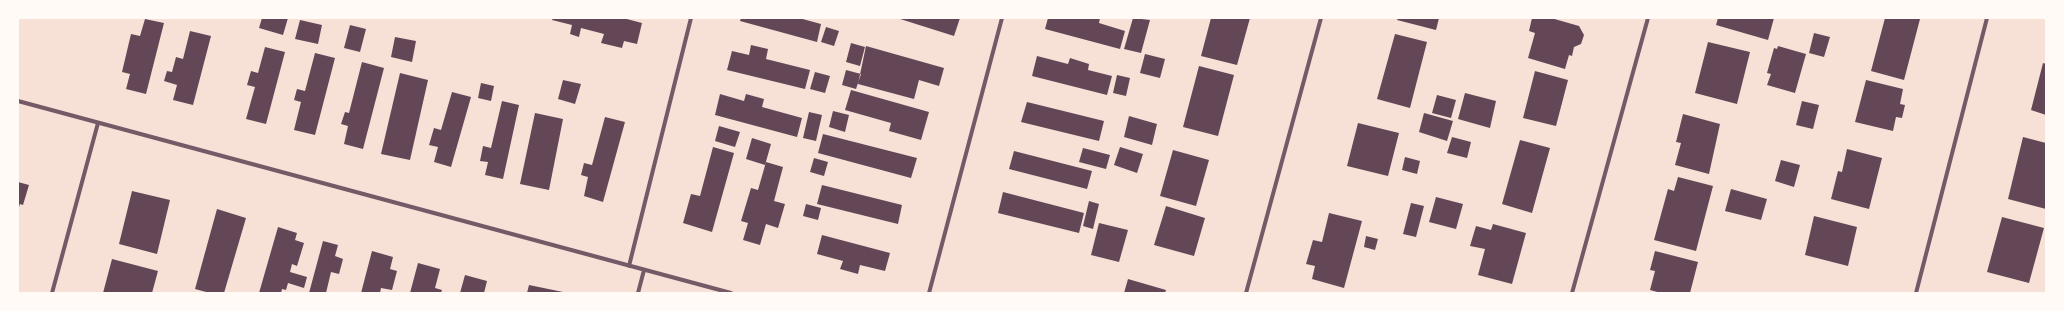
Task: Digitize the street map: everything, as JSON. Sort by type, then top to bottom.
[{"type":"street","points":[[629,266],[691,18]]},
{"type":"street","points":[[929,293],[1002,18]]},
{"type":"street","points":[[1246,293],[1321,18]]},
{"type":"street","points":[[1572,293],[1648,18]]},
{"type":"street","points":[[1916,293],[1987,18]]},
{"type":"street","points":[[18,101],[731,293]]},
{"type":"street","points":[[52,293],[98,123]]},
{"type":"street","points":[[638,293],[644,270]]},
{"type":"building","points":[[262,18],[288,18],[283,35],[259,28]]},
{"type":"building","points":[[553,18],[623,18],[642,23],[637,44],[624,41],[622,48],[601,43],[604,34],[581,28],[579,37],[570,34],[572,25],[552,20]]},
{"type":"building","points":[[741,18],[799,18],[821,24],[817,42],[740,21]]},
{"type":"building","points":[[897,18],[960,18],[954,36]]},
{"type":"building","points":[[1048,18],[1100,18],[1099,23],[1125,31],[1120,49],[1045,29]]},
{"type":"building","points":[[1133,18],[1150,20],[1141,53],[1124,49]]},
{"type":"building","points":[[1211,18],[1250,18],[1237,65],[1201,56]]},
{"type":"building","points":[[1398,18],[1439,18],[1436,30],[1397,20]]},
{"type":"building","points":[[1532,18],[1551,18],[1579,26],[1584,35],[1581,44],[1574,47],[1572,56],[1569,55],[1565,69],[1528,58],[1535,33],[1529,31]]},
{"type":"building","points":[[1718,18],[1774,18],[1768,40],[1716,25]]},
{"type":"building","points":[[1885,18],[1920,19],[1904,80],[1871,71]]},
{"type":"building","points":[[145,19],[164,23],[146,94],[126,89],[130,74],[122,72],[131,34],[140,36]]},
{"type":"building","points":[[300,20],[322,25],[318,44],[295,39]]},
{"type":"building","points":[[350,25],[366,29],[360,52],[344,48]]},
{"type":"building","points":[[826,27],[839,31],[834,46],[821,42]]},
{"type":"building","points":[[190,31],[211,36],[193,105],[173,100],[177,85],[164,81],[167,71],[172,72],[176,57],[183,59]]},
{"type":"building","points":[[1814,33],[1830,37],[1824,57],[1809,53]]},
{"type":"building","points":[[1395,34],[1427,42],[1410,108],[1377,99]]},
{"type":"building","points":[[395,37],[416,41],[412,62],[391,57]]},
{"type":"building","points":[[1708,42],[1750,52],[1737,104],[1695,93]]},
{"type":"building","points":[[851,43],[865,47],[860,66],[846,62]]},
{"type":"building","points":[[751,45],[768,49],[766,59],[810,70],[805,89],[727,70],[732,51],[749,55]]},
{"type":"building","points":[[866,46],[944,68],[939,86],[919,80],[914,99],[858,84]]},
{"type":"building","points":[[1778,46],[1806,54],[1795,93],[1767,85],[1771,74],[1767,73],[1774,48],[1777,49]]},
{"type":"building","points":[[265,47],[285,52],[266,124],[246,119],[255,87],[247,85],[251,71],[258,73]]},
{"type":"building","points":[[315,53],[335,58],[315,135],[294,130],[301,102],[294,100],[297,89],[305,91]]},
{"type":"building","points":[[1145,54],[1165,59],[1160,78],[1140,73]]},
{"type":"building","points":[[1037,56],[1068,64],[1070,58],[1089,64],[1088,70],[1112,76],[1107,95],[1032,76]]},
{"type":"building","points":[[362,62],[384,68],[363,149],[344,144],[348,126],[341,124],[345,112],[349,113]]},
{"type":"building","points":[[2043,63],[2046,64],[2046,115],[2031,110]]},
{"type":"building","points":[[1199,66],[1234,75],[1218,136],[1183,127]]},
{"type":"building","points":[[846,70],[861,74],[856,89],[842,85]]},
{"type":"building","points":[[1535,71],[1568,80],[1556,126],[1523,118]]},
{"type":"building","points":[[815,72],[830,76],[825,93],[810,89]]},
{"type":"building","points":[[400,73],[428,80],[410,160],[381,154]]},
{"type":"building","points":[[1117,75],[1130,78],[1126,96],[1113,93]]},
{"type":"building","points":[[563,80],[581,84],[575,104],[558,99]]},
{"type":"building","points":[[1866,80],[1903,89],[1900,104],[1905,105],[1902,118],[1896,117],[1893,131],[1855,122]]},
{"type":"building","points":[[481,83],[494,86],[491,101],[478,98]]},
{"type":"building","points":[[851,90],[929,112],[921,140],[889,131],[891,123],[845,110]]},
{"type":"building","points":[[452,92],[471,97],[451,167],[434,162],[438,147],[429,145],[434,128],[441,130]]},
{"type":"building","points":[[1465,93],[1496,101],[1490,128],[1458,119]]},
{"type":"building","points":[[720,94],[744,101],[746,94],[764,99],[762,107],[802,118],[797,137],[715,115]]},
{"type":"building","points":[[1437,95],[1456,100],[1451,118],[1432,113]]},
{"type":"building","points":[[502,101],[519,105],[503,179],[485,175],[488,162],[480,161],[483,146],[491,148]]},
{"type":"building","points":[[1802,101],[1819,105],[1813,129],[1796,125]]},
{"type":"building","points":[[1027,102],[1104,121],[1099,141],[1021,122]]},
{"type":"building","points":[[833,111],[849,115],[845,132],[829,127]]},
{"type":"building","points":[[809,112],[822,115],[816,141],[803,138]]},
{"type":"building","points":[[535,113],[563,119],[549,190],[520,184]]},
{"type":"building","points":[[1424,113],[1453,121],[1447,141],[1419,132]]},
{"type":"building","points":[[1683,114],[1720,124],[1709,174],[1675,165],[1681,143],[1676,142]]},
{"type":"building","points":[[1129,116],[1157,124],[1152,145],[1124,137]]},
{"type":"building","points":[[605,117],[625,122],[603,202],[584,196],[588,177],[581,175],[584,163],[592,165]]},
{"type":"building","points":[[1358,123],[1399,133],[1388,176],[1347,166]]},
{"type":"building","points":[[719,126],[740,132],[735,147],[715,141]]},
{"type":"building","points":[[823,134],[917,158],[911,178],[818,153]]},
{"type":"building","points":[[1452,137],[1471,142],[1467,158],[1447,153]]},
{"type":"building","points":[[2023,137],[2046,143],[2046,209],[2008,199]]},
{"type":"building","points":[[752,138],[771,144],[765,165],[746,159]]},
{"type":"building","points":[[1520,140],[1550,148],[1532,213],[1502,204]]},
{"type":"building","points":[[713,147],[734,153],[712,232],[683,223],[691,194],[700,196]]},
{"type":"building","points":[[1120,147],[1143,154],[1137,173],[1114,165]]},
{"type":"building","points":[[1083,148],[1110,155],[1106,169],[1079,162]]},
{"type":"building","points":[[1847,149],[1882,158],[1869,209],[1831,199],[1838,171],[1842,172]]},
{"type":"building","points":[[1173,150],[1209,160],[1196,206],[1160,196]]},
{"type":"building","points":[[1014,151],[1092,171],[1087,189],[1009,169]]},
{"type":"building","points":[[1405,157],[1420,161],[1417,174],[1402,170]]},
{"type":"building","points":[[814,158],[828,162],[824,176],[810,172]]},
{"type":"building","points":[[1781,160],[1800,165],[1794,187],[1775,181]]},
{"type":"building","points":[[766,162],[783,167],[774,201],[785,204],[778,228],[766,224],[760,245],[743,240],[748,223],[741,221],[751,188],[758,190]]},
{"type":"building","points":[[1678,177],[1713,186],[1696,251],[1654,240],[1668,189],[1674,191]]},
{"type":"building","points":[[18,182],[29,185],[23,205],[20,204],[18,210]]},
{"type":"building","points":[[822,185],[902,205],[898,224],[817,204]]},
{"type":"building","points":[[1731,189],[1767,199],[1761,220],[1725,211]]},
{"type":"building","points":[[132,191],[170,200],[157,254],[119,244]]},
{"type":"building","points":[[1003,192],[1084,213],[1079,233],[998,213]]},
{"type":"building","points":[[1436,197],[1463,204],[1456,229],[1429,222]]},
{"type":"building","points":[[1089,201],[1099,204],[1093,229],[1083,226]]},
{"type":"building","points":[[1411,203],[1424,206],[1416,237],[1403,234]]},
{"type":"building","points":[[806,204],[821,208],[818,220],[803,216]]},
{"type":"building","points":[[1166,206],[1205,218],[1194,256],[1154,245]]},
{"type":"building","points":[[217,209],[246,218],[224,293],[210,293],[195,289]]},
{"type":"building","points":[[1329,213],[1362,221],[1344,288],[1312,279],[1315,266],[1306,264],[1313,240],[1322,242]]},
{"type":"building","points":[[1814,216],[1857,227],[1848,266],[1805,255]]},
{"type":"building","points":[[2002,217],[2044,228],[2029,283],[1987,272]]},
{"type":"building","points":[[1099,223],[1128,230],[1119,262],[1091,255]]},
{"type":"building","points":[[1493,224],[1526,233],[1512,284],[1478,275],[1485,249],[1470,246],[1476,226],[1491,230]]},
{"type":"building","points":[[278,227],[297,233],[295,240],[304,243],[297,266],[292,264],[290,272],[307,277],[304,288],[288,283],[286,290],[282,289],[281,293],[259,293]]},
{"type":"building","points":[[822,235],[890,253],[885,271],[860,265],[858,274],[840,269],[843,261],[817,254]]},
{"type":"building","points":[[1366,236],[1378,239],[1375,250],[1364,247]]},
{"type":"building","points":[[323,241],[338,245],[335,256],[343,259],[339,274],[331,272],[326,293],[309,293]]},
{"type":"building","points":[[372,251],[393,257],[390,269],[397,271],[392,290],[381,288],[380,293],[361,293]]},
{"type":"building","points":[[1655,251],[1698,262],[1690,293],[1661,293],[1650,290],[1655,271],[1650,270]]},
{"type":"building","points":[[112,259],[158,271],[152,293],[103,293]]},
{"type":"building","points":[[418,263],[440,269],[435,288],[442,290],[441,293],[410,293]]},
{"type":"building","points":[[465,275],[487,281],[484,293],[460,293]]},
{"type":"building","points":[[1128,279],[1166,290],[1165,293],[1124,293]]},
{"type":"building","points":[[529,285],[563,292],[527,293]]}]
